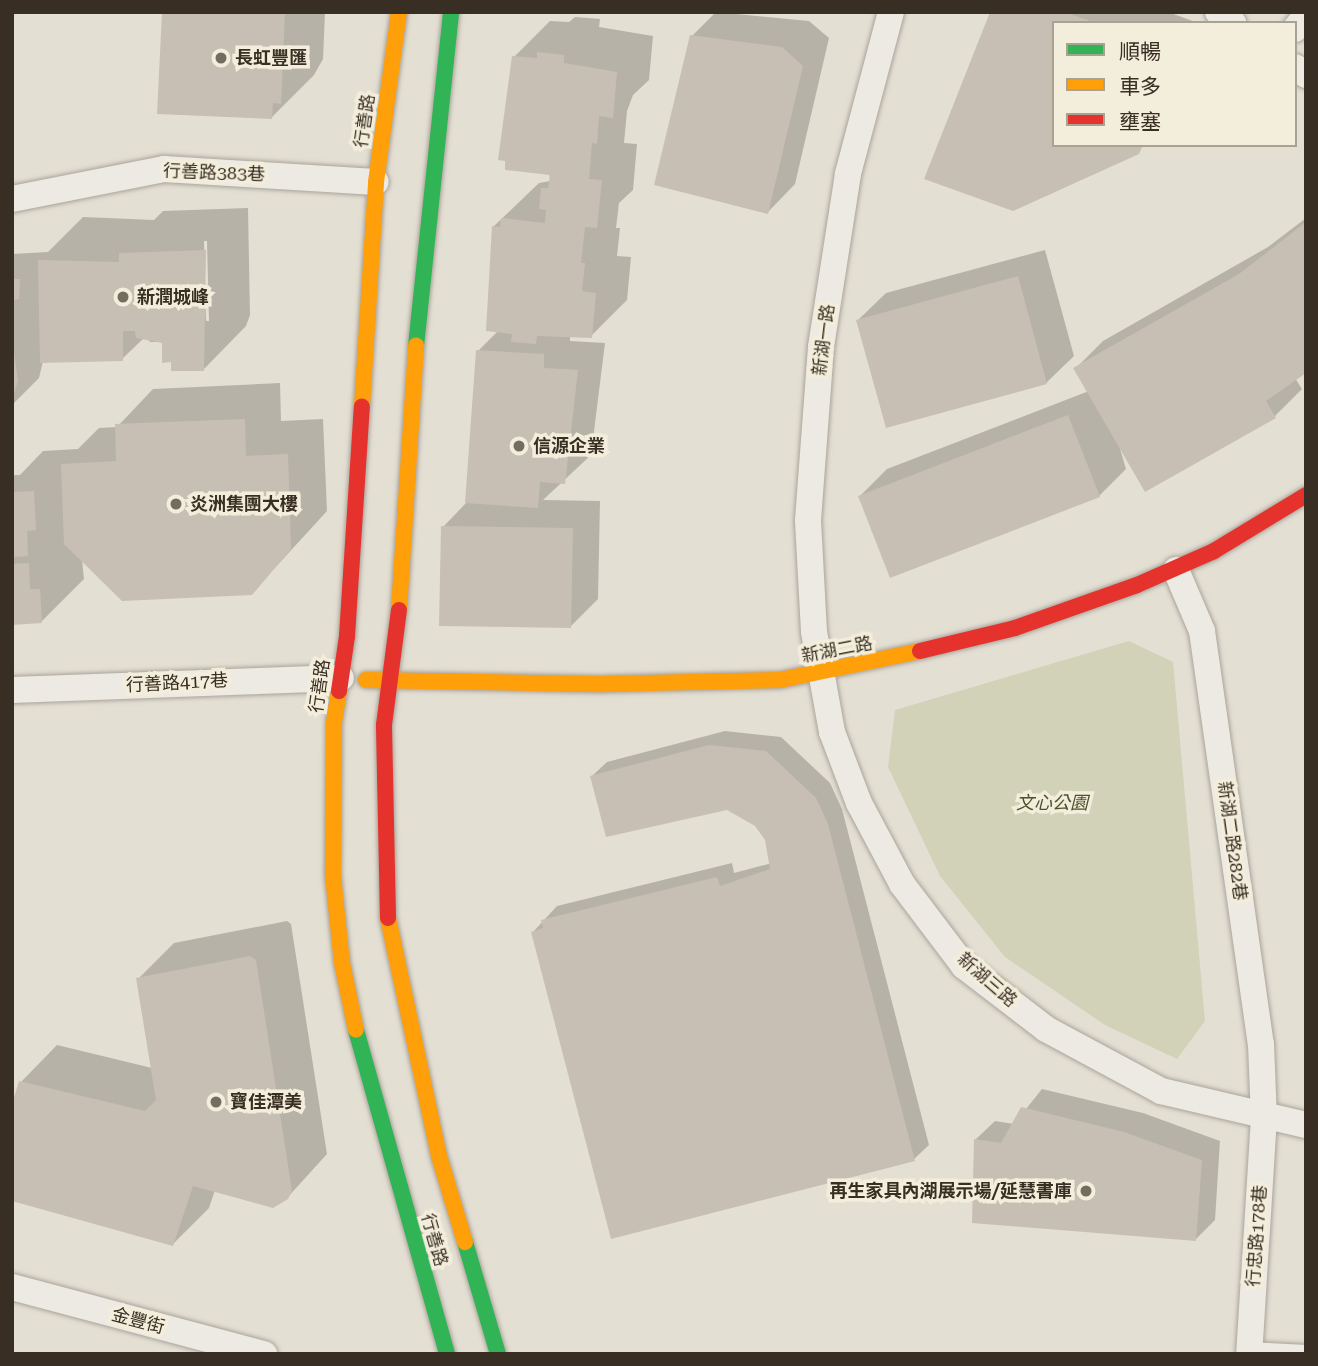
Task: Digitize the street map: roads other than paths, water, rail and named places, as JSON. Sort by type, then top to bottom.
[{"type":"street","name":"行善路","points":[[399,12],[376,182],[341,678],[334,723],[333,876],[342,963],[359,1046],[447,1354]]},
{"type":"street","name":"行善路","points":[[451,12],[418,320],[390,681],[384,725],[385,902],[398,981],[439,1156],[498,1354]]},
{"type":"street","name":"新湖一路","points":[[819,675],[808,521],[821,347],[848,174],[891,12]]},
{"type":"street","name":"行善路383巷","points":[[12,199],[164,169],[376,182]]},
{"type":"street","name":"新湖二路","points":[[341,678],[604,684],[780,680],[819,675],[1015,628],[1176,570],[1306,495]]},
{"type":"street","name":"新湖二路282巷","points":[[1176,570],[1202,631],[1261,1044],[1264,1118]]},
{"type":"street","name":"新湖三路","points":[[819,675],[832,732],[859,803],[902,884],[964,965],[1046,1029],[1161,1091],[1264,1118],[1306,1125]]},
{"type":"street","name":"行善路417巷","points":[[12,690],[341,678]]},
{"type":"street","name":"行忠路178巷","points":[[1249,1351],[1264,1118]]},
{"type":"street","name":"金豐街","points":[[12,1287],[264,1354]]},
{"type":"lane","points":[[1249,1351],[1306,1351]]},
{"type":"place","name":"長虹豐匯","points":[[221,58]]},
{"type":"place","name":"新潤城峰","points":[[123,297]]},
{"type":"place","name":"信源企業","points":[[519,446]]},
{"type":"place","name":"炎洲集團大樓","points":[[176,504]]},
{"type":"place","name":"寶佳潭美","points":[[216,1102]]},
{"type":"place","name":"再生家具內湖展示場/延慧書庫","points":[[1086,1191]]},
{"type":"park label","name":"文心公園","points":[[1052,803]]}]
